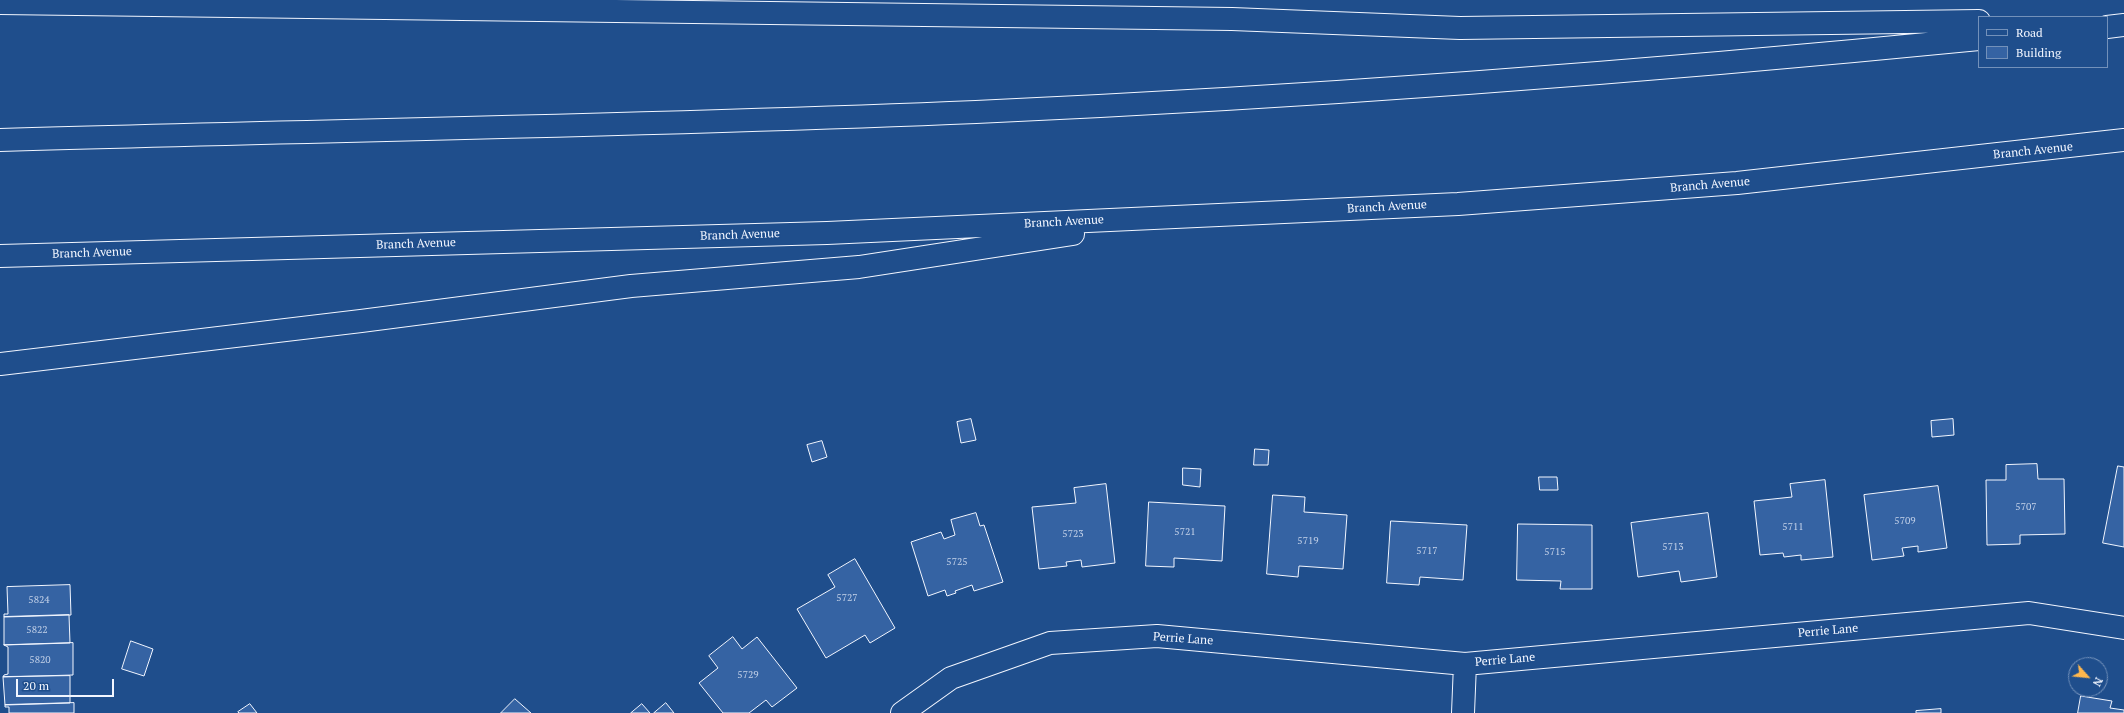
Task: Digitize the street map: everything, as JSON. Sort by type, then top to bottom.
[{"type":"main road","points":[[0,3],[1232,19],[1460,28],[1978,21]]},
{"type":"main road","points":[[2108,19],[2124,18]]},
{"type":"main road","points":[[2108,27],[2124,25]]},
{"type":"main road","points":[[0,140],[626,124],[1001,110],[1390,89],[1542,78],[1744,62],[1978,39]]},
{"type":"main road","name":"Branch Avenue","points":[[0,256],[827,233],[1458,204],[1737,183],[2124,140]]},
{"type":"main road","points":[[0,364],[360,321],[631,286],[859,266],[1187,217]]},
{"type":"main road","name":"Perrie Lane","points":[[902,713],[951,678],[1050,643],[1157,636],[1464,664],[2029,613],[2124,628]]},
{"type":"main road","points":[[1463,713],[1464,664]]},
{"type":"building","points":[[971,419],[976,440],[961,443],[957,422]]},
{"type":"building","points":[[1953,419],[1954,435],[1932,437],[1931,421]]},
{"type":"building","points":[[822,441],[827,457],[812,462],[807,445]]},
{"type":"building","points":[[1255,449],[1269,450],[1268,465],[1254,465]]},
{"type":"building","points":[[2037,464],[2038,479],[2064,479],[2065,534],[2020,535],[2020,544],[1987,545],[1986,480],[2006,480],[2006,465]]},
{"type":"building","points":[[2118,466],[2124,467],[2124,547],[2103,543]]},
{"type":"building","points":[[1183,468],[1201,469],[1200,487],[1183,485]]},
{"type":"building","points":[[1539,477],[1557,477],[1558,490],[1540,490]]},
{"type":"building","points":[[1825,480],[1833,557],[1801,560],[1801,555],[1784,557],[1783,553],[1760,555],[1754,501],[1792,497],[1790,484]]},
{"type":"building","points":[[1106,484],[1115,563],[1082,567],[1081,560],[1066,562],[1067,566],[1039,569],[1032,507],[1076,503],[1074,488]]},
{"type":"building","points":[[1938,486],[1947,548],[1918,552],[1918,546],[1902,548],[1904,556],[1872,560],[1864,495]]},
{"type":"building","points":[[1273,495],[1305,497],[1304,512],[1347,515],[1343,569],[1299,566],[1298,577],[1267,574]]},
{"type":"building","points":[[1149,502],[1225,506],[1222,561],[1174,558],[1174,567],[1146,566]]},
{"type":"building","points":[[976,513],[980,526],[984,525],[1003,582],[974,591],[972,585],[955,591],[956,593],[947,596],[945,590],[928,596],[911,542],[941,532],[944,539],[955,535],[951,520]]},
{"type":"building","points":[[1708,513],[1717,577],[1681,582],[1679,571],[1638,577],[1631,523]]},
{"type":"building","points":[[1391,521],[1467,525],[1463,580],[1420,577],[1419,585],[1387,583]]},
{"type":"building","points":[[1518,524],[1592,525],[1592,589],[1560,589],[1561,581],[1517,580]]},
{"type":"building","points":[[855,559],[895,628],[870,643],[865,635],[826,658],[797,609],[835,587],[828,575]]},
{"type":"building","points":[[70,585],[71,615],[4,617],[4,614],[8,614],[7,587]]},
{"type":"building","points":[[69,615],[70,643],[4,645],[4,617]]},
{"type":"building","points":[[733,637],[742,649],[757,637],[797,688],[772,707],[766,700],[749,713],[723,713],[699,683],[718,668],[709,656]]},
{"type":"building","points":[[131,641],[153,649],[144,676],[122,669]]},
{"type":"building","points":[[73,643],[73,675],[3,677],[4,675],[8,674],[8,647],[4,645]]},
{"type":"building","points":[[70,676],[70,703],[5,705],[3,677]]},
{"type":"building","points":[[2081,697],[2112,701],[2110,708],[2124,710],[2124,713],[2078,713]]},
{"type":"building","points":[[515,699],[531,713],[501,713]]},
{"type":"building","points":[[74,703],[74,713],[9,713],[9,707],[5,707],[5,705]]},
{"type":"building","points":[[666,703],[674,713],[654,713]]},
{"type":"building","points":[[250,704],[257,713],[238,712]]},
{"type":"building","points":[[642,704],[650,713],[631,713]]},
{"type":"building","points":[[1941,709],[1941,713],[1916,713],[1916,711]]}]
